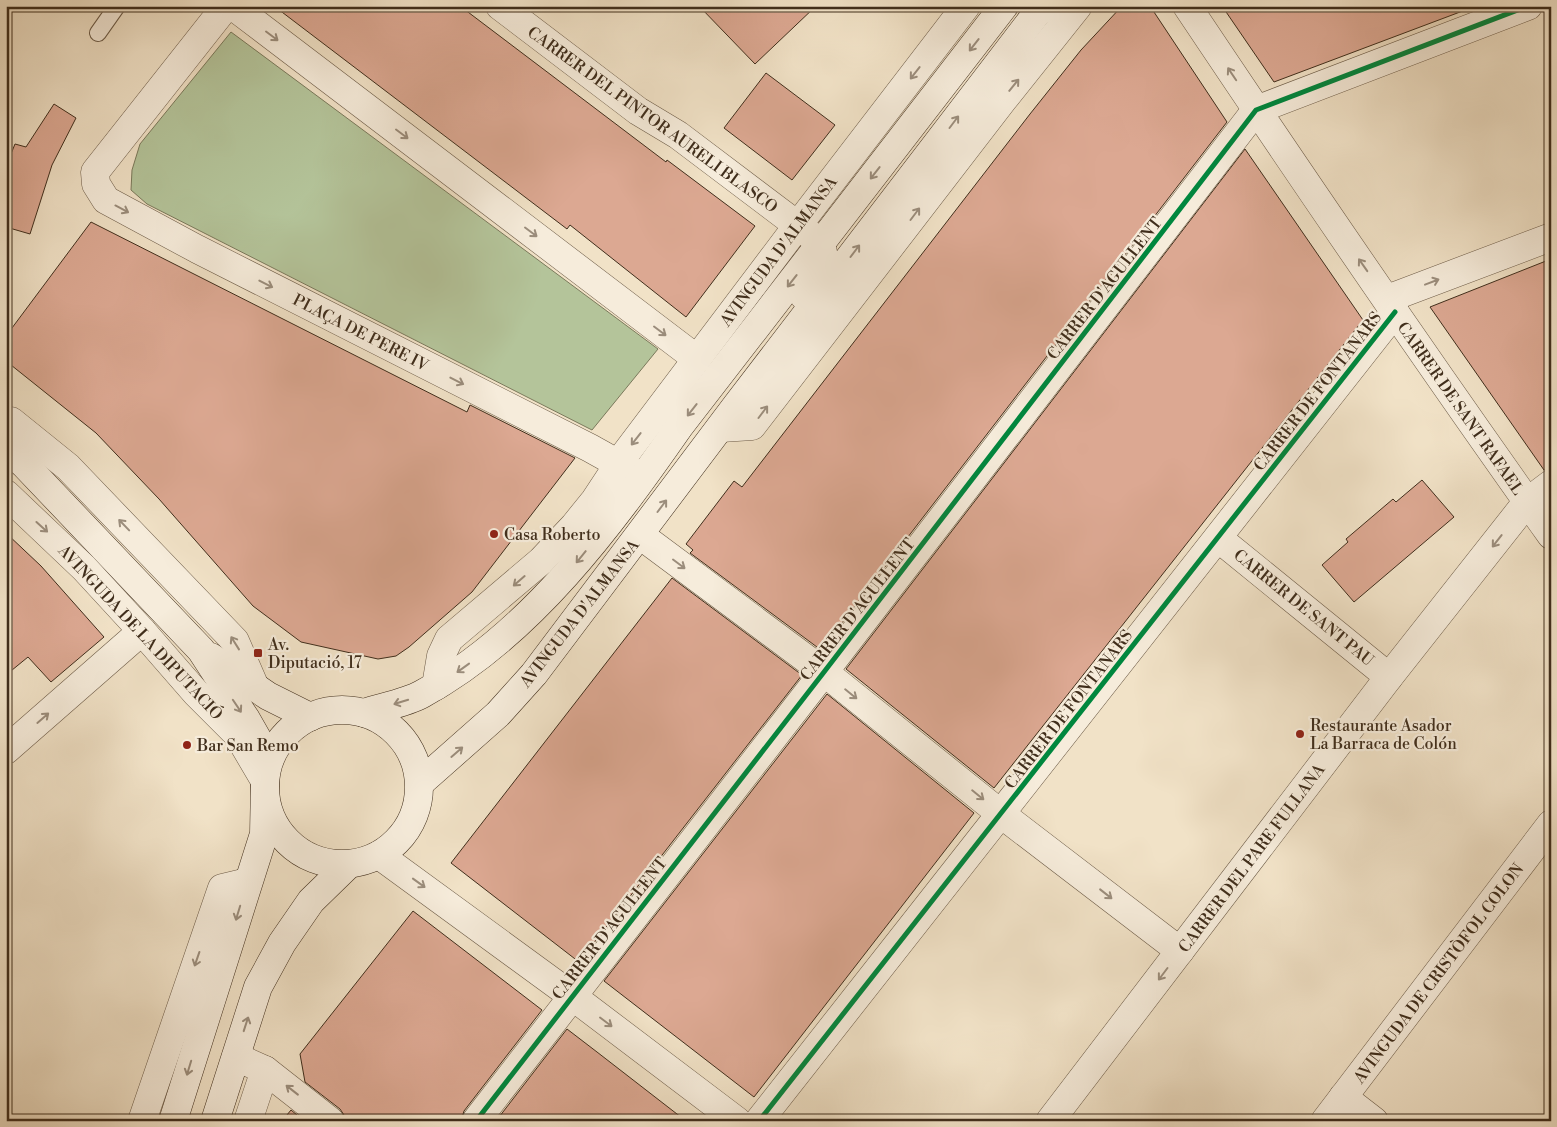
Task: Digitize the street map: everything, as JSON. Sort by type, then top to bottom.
[{"type":"street","name":"PLAÇA DE PERE IV","points":[[226,6],[95,172],[96,184],[106,200],[206,254],[590,448],[644,478]]},
{"type":"street","points":[[233,6],[697,359]]},
{"type":"street","name":"CARRER DEL PINTOR AURELI BLASCO","points":[[500,6],[638,111],[678,135],[821,243]]},
{"type":"street","name":"AVINGUDA D'ALMANSA","points":[[436,686],[441,656],[448,639],[541,562],[574,526],[595,500],[617,464],[966,6]]},
{"type":"street","name":"AVINGUDA D'ALMANSA","points":[[364,713],[420,696],[462,670],[491,647],[554,588],[644,478],[679,427],[1004,6]]},
{"type":"street","name":"AVINGUDA D'ALMANSA","points":[[420,783],[498,714],[534,674],[736,406],[1037,13],[1045,6]]},
{"type":"street","points":[[721,428],[752,426],[1078,6]]},
{"type":"street","name":"CARRER DE SANT RAFAEL","points":[[1187,6],[1256,110],[1551,536]]},
{"type":"street","points":[[1256,110],[1528,6]]},
{"type":"street","name":"CARRER D'AGULLENT","points":[[476,1121],[1256,110]]},
{"type":"street","points":[[1391,306],[1551,237]]},
{"type":"street","points":[[736,406],[746,373],[826,267],[821,243]]},
{"type":"street","name":"CARRER DE FONTANARS","points":[[759,1121],[1218,538],[1391,306]]},
{"type":"street","points":[[6,422],[11,421],[68,467],[235,641],[255,687]]},
{"type":"street","name":"AVINGUDA DE LA DIPUTACIÓ","points":[[6,450],[24,464],[201,650],[262,747],[265,781]]},
{"type":"street","name":"AVINGUDA D'ALMANSA","points":[[595,500],[644,478]]},
{"type":"street","name":"CARRER DEL PARE FULLANA","points":[[1050,1121],[1389,677],[1527,502],[1551,484]]},
{"type":"street","name":"AVINGUDA DE LA DIPUTACIÓ","points":[[6,494],[84,568],[196,693],[238,735],[265,781]]},
{"type":"street","points":[[640,535],[824,672],[1002,814],[1180,951]]},
{"type":"street","name":"CARRER DE SANT PAU","points":[[1218,538],[1389,677]]},
{"type":"street","points":[[6,750],[142,631]]},
{"type":"street","name":"AVINGUDA DE LA DIPUTACIÓ","points":[[201,650],[268,696],[310,717]]},
{"type":"street","points":[[173,1121],[247,882],[264,834],[265,781],[269,761],[279,743],[293,728],[310,717],[328,711],[346,710],[364,713],[386,723],[403,739],[415,760],[420,783],[418,804],[410,825],[397,842],[380,855],[364,862],[348,865],[322,862],[297,851],[278,832],[268,807],[265,781]]},
{"type":"street","name":"AVINGUDA DE CRISTÒFOL COLON","points":[[1325,1121],[1551,824]]},
{"type":"street","points":[[380,855],[572,996],[737,1121]]},
{"type":"street","points":[[215,1121],[258,987],[282,943],[311,901],[348,865]]},
{"type":"street","points":[[142,1121],[222,888],[247,882]]},
{"type":"street","points":[[236,1057],[265,1070],[330,1121]]},
{"type":"street","points":[[248,1121],[265,1070]]},
{"type":"street","points":[[1343,1097],[1374,1121]]},
{"type":"lane","points":[[98,33],[117,6]]},
{"type":"green space","points":[[231,32],[658,349],[592,430],[147,204],[131,190],[132,170],[140,144]]},
{"type":"building","points":[[274,6],[460,6],[666,162],[667,160],[755,226],[686,317],[570,225],[567,229]]},
{"type":"building","points":[[699,6],[816,6],[755,64]]},
{"type":"building","points":[[1122,6],[1150,6],[1227,122],[821,650],[690,553],[693,550],[686,544],[734,481],[742,487],[1030,114],[1081,50]]},
{"type":"building","points":[[1222,6],[1468,6],[1468,9],[1274,82]]},
{"type":"building","points":[[766,73],[835,125],[792,180],[724,128]]},
{"type":"building","points":[[54,104],[76,118],[52,165],[30,234],[6,227],[6,166],[15,144],[26,147]]},
{"type":"building","points":[[1245,149],[1363,320],[994,788],[846,669]]},
{"type":"building","points":[[91,222],[467,412],[470,405],[575,458],[472,592],[396,656],[378,659],[301,642],[253,606],[159,499],[96,433],[6,361],[6,336]]},
{"type":"building","points":[[1551,259],[1551,469],[1544,470],[1430,307]]},
{"type":"building","points":[[1422,480],[1454,517],[1354,602],[1322,565],[1348,542],[1346,539],[1393,499],[1396,502]]},
{"type":"building","points":[[6,533],[41,566],[104,637],[51,682],[28,657],[6,675]]},
{"type":"building","points":[[672,578],[802,675],[579,962],[451,863]]},
{"type":"building","points":[[827,694],[974,813],[754,1097],[604,981]]},
{"type":"building","points":[[413,911],[542,1010],[464,1111],[461,1121],[345,1121],[340,1109],[305,1082],[300,1054]]},
{"type":"building","points":[[567,1029],[597,1052],[686,1121],[496,1121]]},
{"type":"building","points":[[291,1110],[304,1121],[282,1121]]},
{"type":"cycle path","points":[[476,1121],[1256,110],[1528,6]]},
{"type":"cycle path","points":[[759,1121],[1395,312]]},
{"type":"place","name":"Casa Roberto","points":[[494,534]]},
{"type":"place","name":"Av. Diputació, 17","points":[[258,653]]},
{"type":"place","name":"Restaurante Asador La Barraca de Colón","points":[[1300,734]]},
{"type":"place","name":"Bar San Remo","points":[[187,745]]}]
